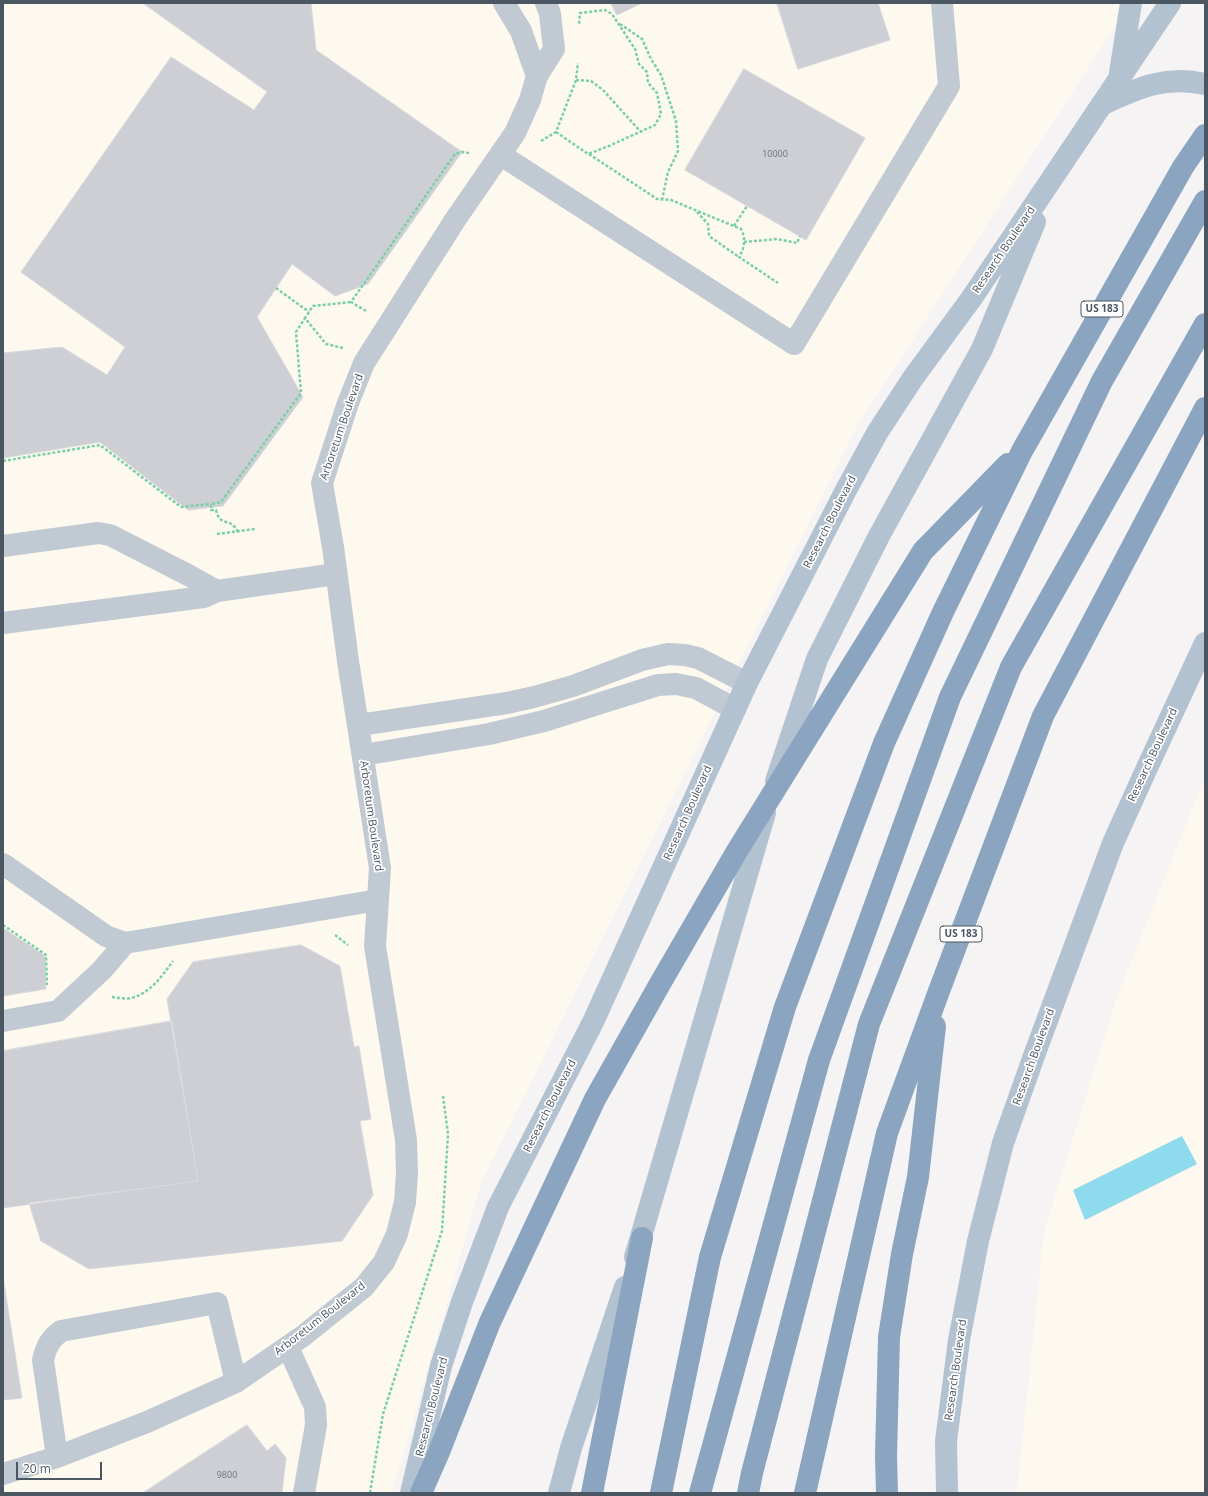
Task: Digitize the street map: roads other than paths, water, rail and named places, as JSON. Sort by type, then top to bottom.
[{"type":"highway","name":"US 183","points":[[661,1493],[710,1257],[785,1007],[884,743],[943,612],[1022,451],[1183,168],[1205,135]]},
{"type":"highway","points":[[700,1493],[820,1060],[950,697],[1102,380],[1205,201]]},
{"type":"highway","points":[[748,1493],[869,1024],[1011,667],[1205,324]]},
{"type":"highway","name":"US 183","points":[[805,1493],[887,1133],[939,991],[1043,716],[1205,408]]},
{"type":"highway","points":[[421,1493],[439,1452],[490,1322],[596,1099],[661,982],[737,851],[923,551],[1022,451]]},
{"type":"highway","points":[[887,1493],[886,1456],[889,1336],[902,1254],[918,1178],[939,991]]},
{"type":"highway","points":[[592,1493],[642,1238]]},
{"type":"main road","points":[[1119,80],[1131,3]]},
{"type":"main road","name":"Research Boulevard","points":[[411,1493],[441,1366],[462,1302],[498,1207],[593,1022],[735,709],[842,497],[877,433],[913,378],[971,299],[1170,3]]},
{"type":"main road","points":[[1103,104],[1141,87],[1162,82],[1189,80],[1205,84]]},
{"type":"main road","name":"Research Boulevard","points":[[559,1493],[571,1448],[642,1238],[759,830],[817,659],[879,536],[982,349],[1054,176]]},
{"type":"main road","name":"Research Boulevard","points":[[947,1493],[946,1441],[959,1340],[978,1241],[1003,1143],[1113,843],[1205,643]]},
{"type":"street","points":[[504,3],[521,31],[537,76]]},
{"type":"street","name":"Arboretum Boulevard","points":[[3,1474],[57,1457],[147,1422],[236,1382],[303,1336],[364,1287],[384,1262],[397,1234],[405,1202],[407,1173],[406,1140],[375,946],[380,868],[322,483],[348,403],[364,363],[455,220],[515,133],[530,100],[537,76],[554,49],[550,14],[546,3]]},
{"type":"street","points":[[501,155],[794,344],[949,86],[942,3]]},
{"type":"street","points":[[3,546],[98,533],[110,536],[217,591]]},
{"type":"street","points":[[3,623],[204,597],[217,591],[336,574]]},
{"type":"street","points":[[359,725],[507,703],[534,697],[573,686],[642,660],[668,654],[685,655],[698,658],[748,683]]},
{"type":"street","points":[[363,755],[496,732],[544,721],[658,685],[676,684],[696,688],[735,709]]},
{"type":"street","points":[[3,864],[106,936],[125,943],[378,900]]},
{"type":"street","points":[[3,1021],[58,1011],[102,970],[125,943]]},
{"type":"street","points":[[57,1457],[43,1360],[46,1347],[52,1338],[61,1331],[217,1303],[236,1382]]},
{"type":"street","points":[[288,1347],[315,1407],[316,1425],[304,1493]]},
{"type":"water","points":[[1182,1136],[1197,1164],[1085,1220],[1073,1190]]}]
